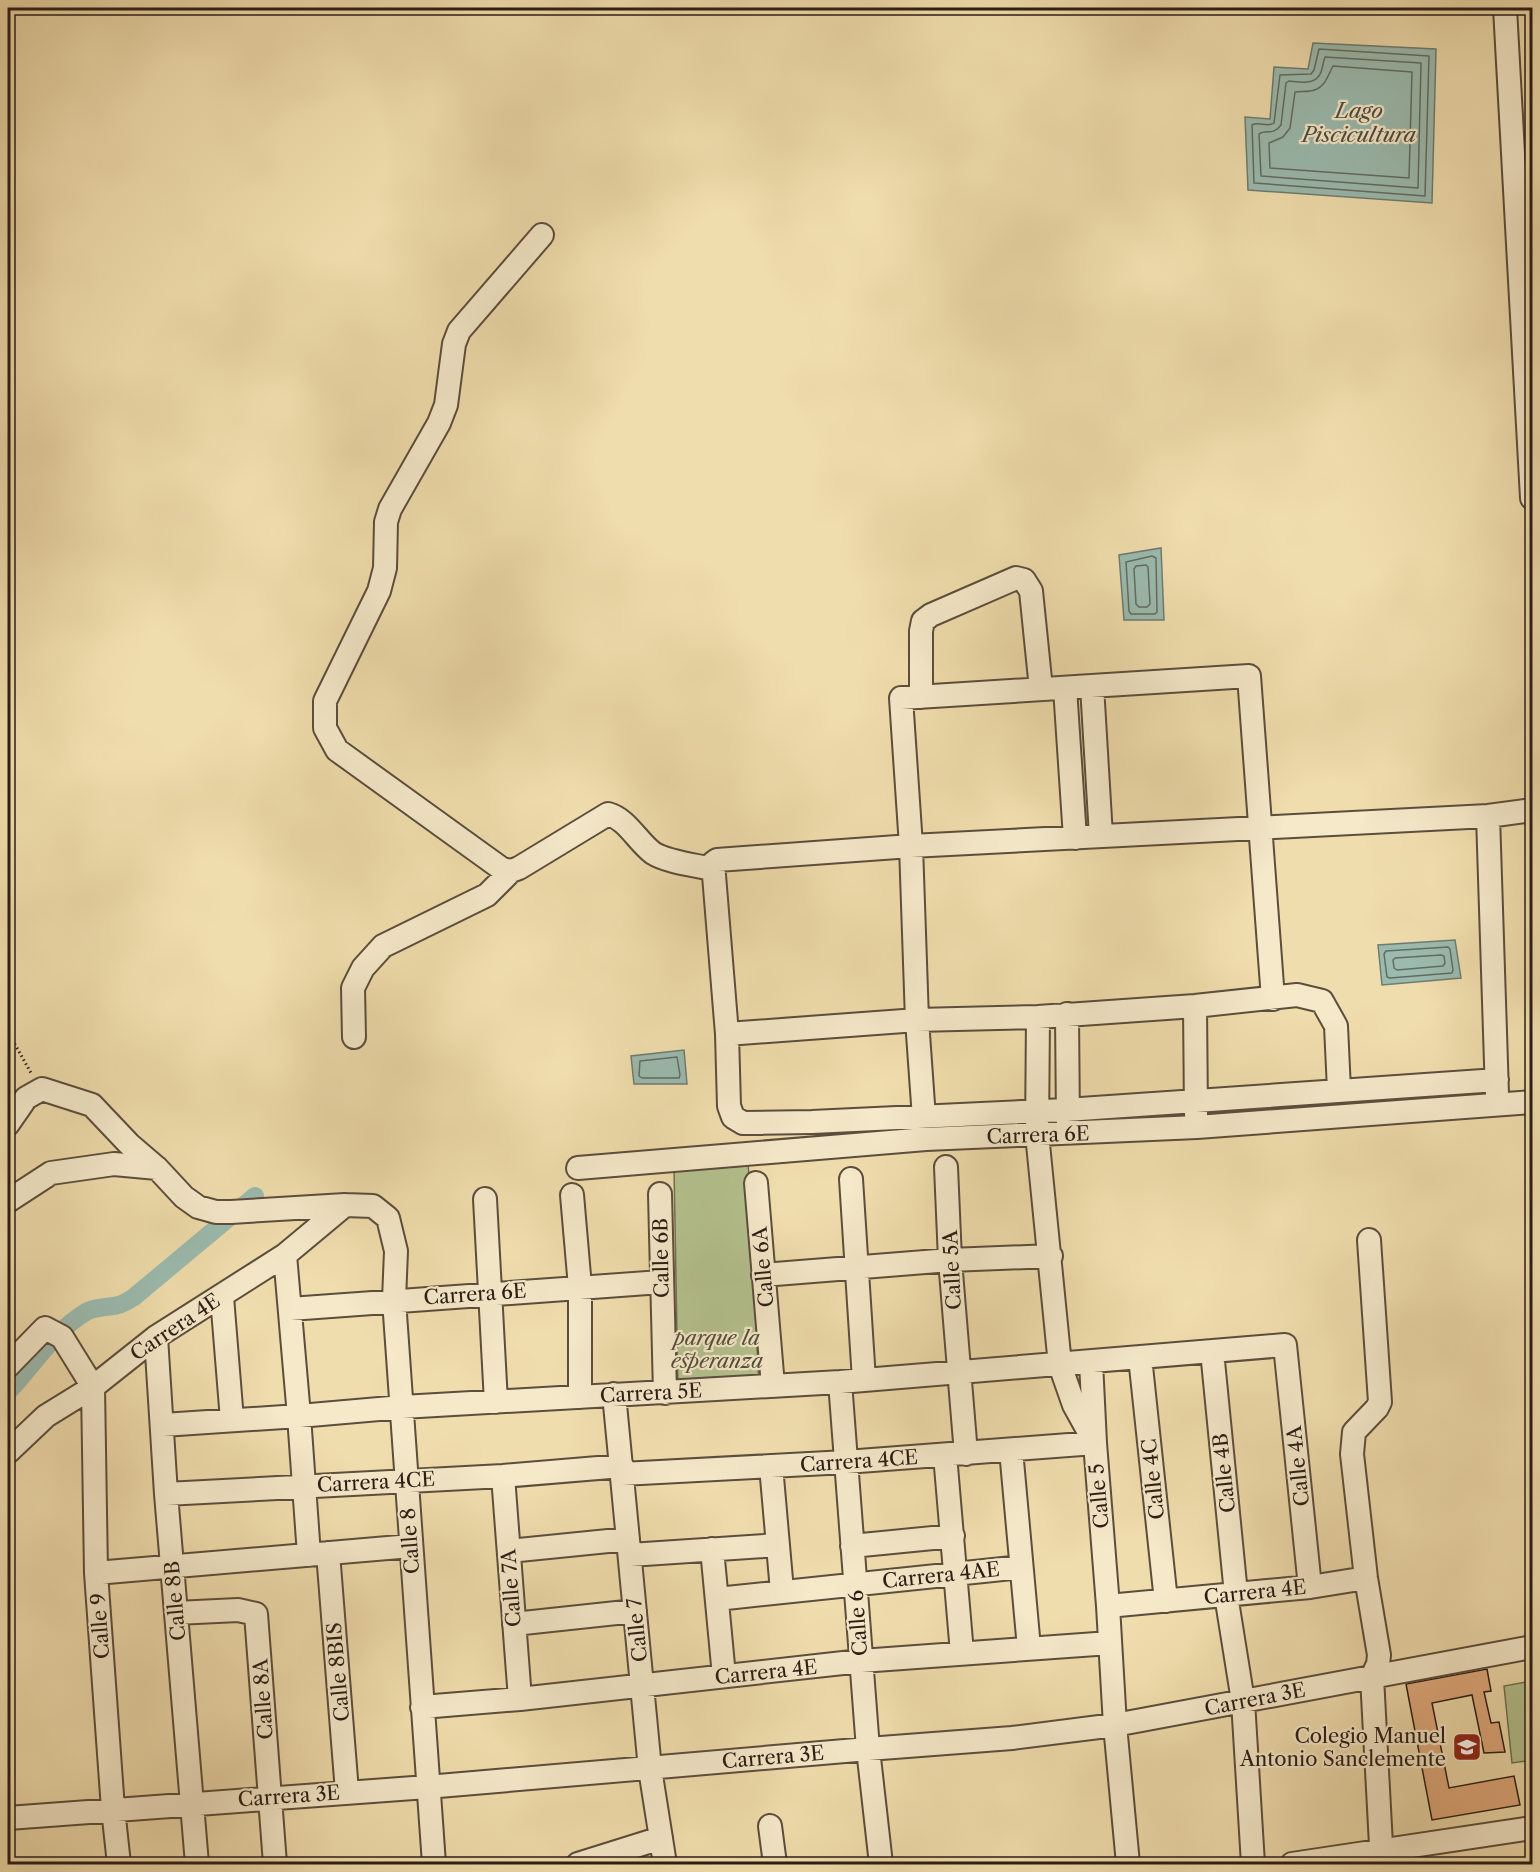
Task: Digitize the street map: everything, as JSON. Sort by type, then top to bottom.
[{"type":"street","points":[[1504,8],[1533,498]]},
{"type":"street","points":[[511,871],[502,869],[337,750],[325,728],[325,701],[380,591],[385,568],[386,522],[390,509],[439,423],[446,405],[454,344],[459,331],[542,235]]},
{"type":"street","points":[[921,697],[923,621],[931,615],[1016,578],[1024,580],[1031,591],[1041,689]]},
{"type":"street","points":[[926,1139],[917,1020],[911,846],[901,698],[1249,676],[1273,999]]},
{"type":"street","points":[[1092,686],[1101,836]]},
{"type":"street","points":[[1065,688],[1075,837]]},
{"type":"street","points":[[1318,1119],[1328,1091],[1336,1026],[1322,1002],[1297,995],[1195,1006],[1038,1017],[917,1020],[727,1034],[713,863],[911,846],[1488,816],[1533,810]]},
{"type":"street","points":[[354,1037],[353,988],[363,968],[383,946],[487,895],[511,871],[608,814],[616,816],[659,856],[712,868]]},
{"type":"street","points":[[1488,816],[1498,1105]]},
{"type":"street","points":[[1195,1006],[1197,1127]]},
{"type":"street","points":[[1067,1014],[1066,1110],[1069,1134]]},
{"type":"street","name":"Calle 5","points":[[1038,1017],[1037,1134],[1051,1256],[1060,1365],[1074,1405],[1095,1443],[1115,1725],[1128,1864]]},
{"type":"street","name":"Carrera 6E","points":[[727,1034],[729,1106],[734,1117],[744,1123],[1066,1110],[1497,1080]]},
{"type":"street","points":[[1408,1086],[1408,1112]]},
{"type":"street","points":[[8,1124],[26,1098],[42,1089],[92,1105],[184,1197],[198,1207],[216,1212],[238,1212],[345,1205]]},
{"type":"street","name":"Carrera 6E","points":[[578,1168],[926,1139],[1197,1127],[1533,1102]]},
{"type":"street","points":[[869,1119],[870,1143]]},
{"type":"street","points":[[812,1122],[814,1147]]},
{"type":"street","points":[[8,1202],[51,1173],[114,1164],[157,1168]]},
{"type":"street","name":"Calle 5A","points":[[946,1167],[958,1372],[952,1536],[962,1653]]},
{"type":"street","points":[[851,1179],[864,1380]]},
{"type":"street","name":"Calle 6A","points":[[756,1183],[772,1386]]},
{"type":"street","name":"Calle 6B","points":[[660,1194],[665,1393]]},
{"type":"street","points":[[572,1195],[580,1287],[580,1397]]},
{"type":"street","points":[[484,1199],[496,1402]]},
{"type":"street","name":"Calle 8","points":[[345,1205],[373,1206],[388,1218],[396,1251],[394,1300],[434,1864]]},
{"type":"street","name":"Carrera 4E","points":[[8,1452],[46,1416],[93,1387],[156,1337],[285,1255],[345,1205]]},
{"type":"street","points":[[1369,1240],[1380,1402],[1354,1432],[1353,1454],[1366,1578],[1378,1655],[1378,1664],[1372,1677],[1381,1857]]},
{"type":"street","points":[[285,1255],[303,1485],[318,1554]]},
{"type":"street","points":[[763,1275],[950,1260],[1051,1256]]},
{"type":"street","name":"Carrera 6E","points":[[290,1309],[661,1282]]},
{"type":"street","points":[[222,1297],[232,1420]]},
{"type":"street","points":[[8,1366],[53,1333],[93,1387]]},
{"type":"street","name":"Calle 8B","points":[[156,1337],[166,1494],[197,1864]]},
{"type":"street","name":"Carrera 5E","points":[[162,1425],[402,1407],[840,1382],[1285,1345]]},
{"type":"street","name":"Calle 4A","points":[[1285,1345],[1310,1587]]},
{"type":"street","name":"Calle 4B","points":[[1212,1351],[1231,1594],[1243,1701],[1253,1864]]},
{"type":"street","name":"Calle 4C","points":[[1140,1357],[1166,1601]]},
{"type":"street","points":[[1091,1362],[1095,1443]]},
{"type":"street","name":"Calle 6","points":[[840,1382],[868,1749],[881,1864]]},
{"type":"street","name":"Calle 9","points":[[93,1387],[96,1573],[119,1864]]},
{"type":"street","name":"Calle 7","points":[[614,1394],[650,1769],[665,1864]]},
{"type":"street","name":"Carrera 4CE","points":[[166,1494],[406,1480],[846,1462],[1095,1443]]},
{"type":"street","points":[[1011,1450],[1029,1648]]},
{"type":"street","points":[[771,1466],[782,1591]]},
{"type":"street","name":"Calle 7A","points":[[503,1476],[520,1699]]},
{"type":"street","points":[[852,1546],[952,1536]]},
{"type":"street","points":[[508,1551],[629,1547],[712,1549],[778,1545]]},
{"type":"street","points":[[96,1573],[411,1546]]},
{"type":"street","points":[[712,1549],[724,1676]]},
{"type":"street","name":"Calle 8BIS","points":[[318,1554],[347,1792]]},
{"type":"street","name":"Carrera 4AE","points":[[717,1599],[1022,1567]]},
{"type":"street","name":"Carrera 4E","points":[[1108,1606],[1310,1587],[1366,1578]]},
{"type":"street","name":"Calle 8A","points":[[176,1613],[238,1610],[256,1614],[275,1864]]},
{"type":"street","points":[[514,1624],[635,1611]]},
{"type":"street","name":"Carrera 4E","points":[[422,1707],[520,1699],[861,1661],[1110,1643]]},
{"type":"street","name":"Carrera 3E","points":[[8,1818],[427,1787],[1012,1738],[1115,1725],[1533,1647]]},
{"type":"street","points":[[770,1826],[775,1864]]},
{"type":"street","points":[[1292,1864],[1381,1857],[1533,1828]]},
{"type":"street","points":[[578,1864],[661,1838]]},
{"type":"path","points":[[8,1032],[42,1089]]},
{"type":"green space","name":"parque la esperanza","points":[[748,1160],[759,1387],[678,1392],[674,1167]]},
{"type":"green space","points":[[1532,1681],[1532,1760],[1512,1763],[1504,1686]]},
{"type":"water","name":"Lago Piscicultura","points":[[1313,43],[1436,49],[1432,203],[1248,190],[1245,117],[1270,119],[1274,67],[1308,69]]},
{"type":"water","points":[[1161,548],[1164,620],[1124,620],[1119,555]]},
{"type":"water","points":[[1455,940],[1461,978],[1382,985],[1378,945]]},
{"type":"water","points":[[684,1050],[687,1084],[634,1084],[631,1056]]},
{"type":"building","points":[[1487,1669],[1491,1691],[1484,1692],[1491,1723],[1499,1722],[1505,1752],[1484,1753],[1472,1695],[1432,1703],[1449,1788],[1514,1776],[1520,1805],[1432,1820],[1406,1684]]},
{"type":"waterway","points":[[8,1392],[54,1339],[74,1320],[90,1310],[114,1306],[134,1297],[255,1196]]},
{"type":"place","name":"Colegio Manuel Antonio Sanclemente","points":[[1467,1747]]}]
